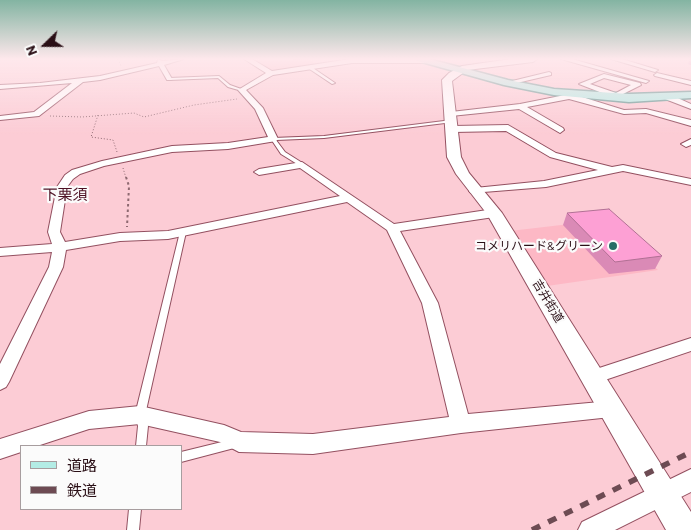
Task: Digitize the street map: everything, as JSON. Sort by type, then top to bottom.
[{"type":"main road","name":"吉井街道","points":[[446,84],[452,121],[454,157],[475,190],[494,214],[684,530]]},
{"type":"main road","points":[[512,84],[569,95],[668,97],[691,95]]},
{"type":"street","points":[[0,87],[44,84]]},
{"type":"street","points":[[0,118],[36,114],[76,84]]},
{"type":"street","points":[[0,382],[56,267],[60,247],[54,232],[62,187],[69,177],[76,172],[102,164],[172,149],[228,146],[273,139],[259,108],[242,90],[253,84]]},
{"type":"street","points":[[585,84],[614,96],[636,85],[631,84]]},
{"type":"street","points":[[452,121],[569,95],[624,112],[646,111],[691,123]]},
{"type":"street","points":[[668,97],[691,107]]},
{"type":"street","points":[[520,106],[560,130]]},
{"type":"street","points":[[452,121],[508,128],[553,155],[613,170]]},
{"type":"street","points":[[259,172],[302,165],[392,228],[430,303],[461,424]]},
{"type":"street","points":[[475,190],[546,184],[553,181],[632,168],[691,182]]},
{"type":"street","points":[[0,252],[60,247],[120,237],[168,235],[349,198]]},
{"type":"street","points":[[392,228],[494,214]]},
{"type":"street","points":[[593,377],[691,344]]},
{"type":"street","points":[[0,449],[89,420],[140,415],[224,434],[239,442],[313,444],[461,424],[612,409]]},
{"type":"street","points":[[590,530],[691,480]]},
{"type":"lane","points":[[226,84],[242,90]]},
{"type":"lane","points":[[273,139],[324,137],[452,121]]},
{"type":"lane","points":[[273,139],[283,153],[302,165]]},
{"type":"lane","points":[[141,445],[143,426],[140,415],[183,232]]},
{"type":"lane","points":[[182,457],[239,442]]},
{"type":"lane","points":[[133,530],[135,510]]},
{"type":"path","points":[[36,114],[38,116],[82,117],[134,113],[144,117],[194,105],[249,97]]},
{"type":"shaded area","points":[[604,220],[658,270],[547,286],[510,231]]},
{"type":"building","points":[[609,209],[662,256],[615,262],[567,213]]},
{"type":"railway","points":[[532,530],[691,452]]},
{"type":"place","name":"コメリハード&グリーン","points":[[613,246]]},
{"type":"district","name":"下栗須","points":[[65,195]]}]
